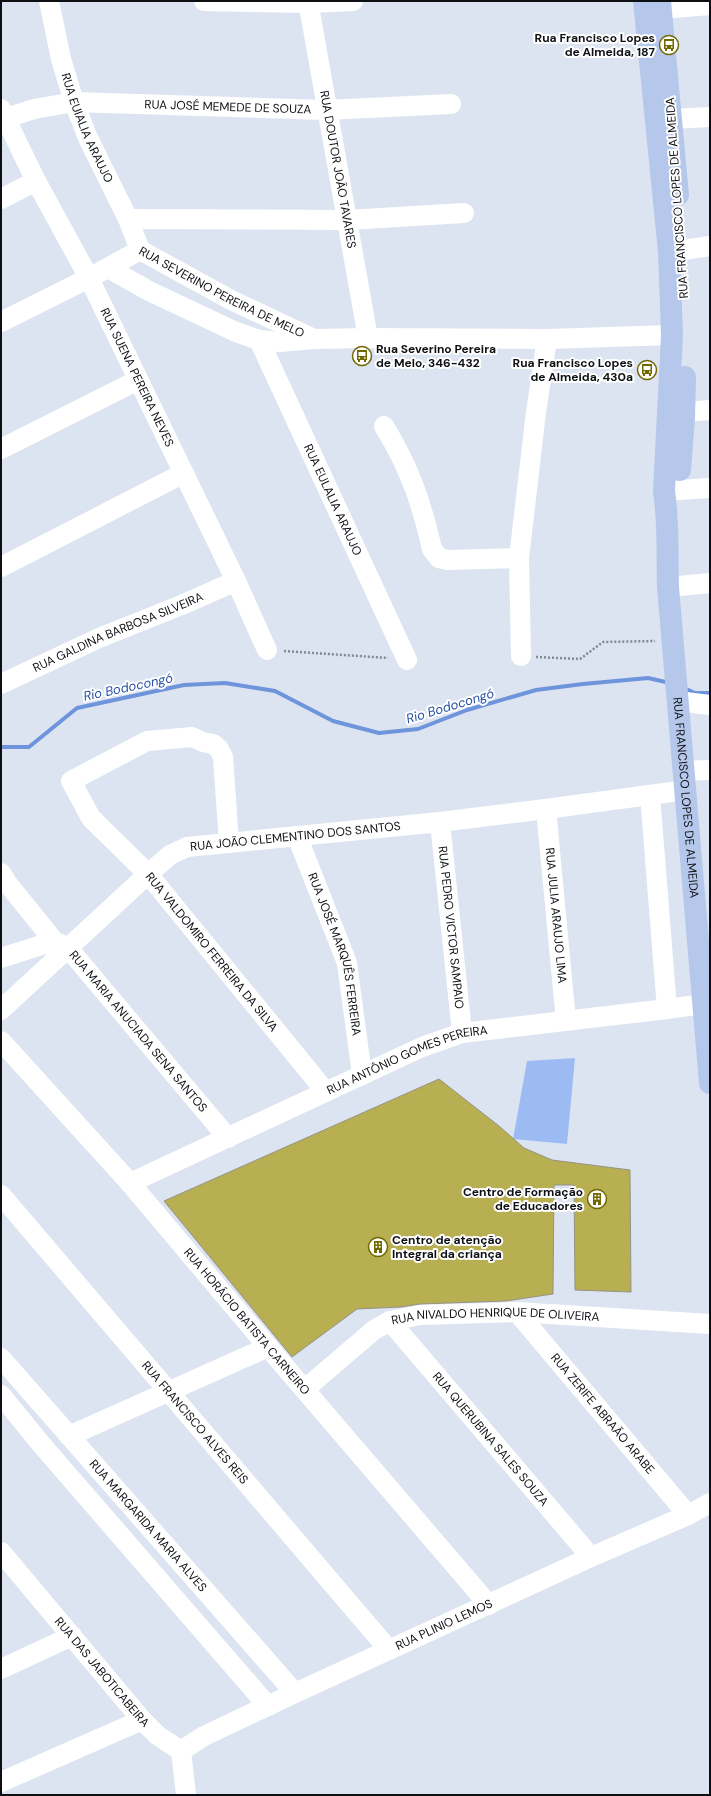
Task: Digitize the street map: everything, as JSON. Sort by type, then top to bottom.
[{"type":"main road","name":"RUA FRANCISCO LOPES DE ALMEIDA","points":[[655,4],[671,119],[676,251],[672,335],[671,491]]},
{"type":"main road","name":"RUA FRANCISCO LOPES DE ALMEIDA","points":[[655,4],[676,251],[686,333],[684,412],[668,513],[668,587],[684,780],[703,929],[703,1004],[710,1082]]},
{"type":"street","name":"RUA EUIALIA ARAUJO","points":[[49,1],[61,59],[74,102],[88,138],[128,219],[140,250]]},
{"type":"street","points":[[204,1],[353,1]]},
{"type":"street","name":"RUA DOUTOR JOÃO TAVARES","points":[[308,2],[326,110],[368,338]]},
{"type":"street","points":[[655,4],[710,5]]},
{"type":"street","name":"RUA JOSÉ MEMEDE DE SOUZA","points":[[4,113],[74,102],[326,110],[451,104]]},
{"type":"street","name":"RUA SUENA PEREIRA NEVES","points":[[4,113],[36,181],[89,278],[236,580],[267,650]]},
{"type":"street","points":[[671,119],[710,117]]},
{"type":"street","points":[[1,198],[36,181]]},
{"type":"street","points":[[128,219],[347,220],[464,213]]},
{"type":"street","points":[[676,251],[710,246]]},
{"type":"street","name":"RUA SEVERINO PEREIRA DE MELO","points":[[1,322],[89,278],[140,250],[231,300],[314,339]]},
{"type":"street","name":"RUA SEVERINO PEREIRA DE MELO","points":[[108,268],[149,291],[236,332],[259,340],[279,342],[314,339],[368,338],[547,339],[672,335]]},
{"type":"street","points":[[521,656],[519,558],[536,412],[547,339]]},
{"type":"street","name":"RUA EULALIA ARAUJO","points":[[259,340],[406,660]]},
{"type":"street","points":[[1,449],[138,380]]},
{"type":"street","points":[[684,412],[710,410]]},
{"type":"street","points":[[384,426],[398,449],[413,482],[424,515],[432,549],[439,558],[447,560],[519,558]]},
{"type":"street","points":[[1,567],[184,473]]},
{"type":"street","points":[[671,491],[710,488]]},
{"type":"street","name":"RUA GALDINA BARBOSA SILVEIRA","points":[[1,684],[99,638],[178,607],[236,580]]},
{"type":"street","points":[[668,587],[710,583]]},
{"type":"street","points":[[677,693],[710,705]]},
{"type":"street","name":"RUA VALDOMIRO FERREIRA DA SILVA","points":[[229,843],[223,757],[219,749],[213,744],[203,742],[192,737],[147,742],[70,781],[91,818],[148,874],[326,1092]]},
{"type":"street","name":"RUA JOÃO CLEMENTINO DOS SANTOS","points":[[1,1010],[61,945],[170,855],[187,848],[440,822],[650,795],[710,770]]},
{"type":"street","points":[[650,795],[667,1009]]},
{"type":"street","name":"RUA JULIA ARAUJO LIMA","points":[[546,809],[566,1022]]},
{"type":"street","name":"RUA PEDRO VICTOR SAMPAIO","points":[[440,822],[462,1033]]},
{"type":"street","name":"RUA JOSÉ MARQUÊS FERREIRA","points":[[297,836],[347,963],[362,1075]]},
{"type":"street","name":"RUA MARIA ANUCIADA SENA SANTOS","points":[[1,873],[61,945],[228,1138]]},
{"type":"street","points":[[1,958],[61,945]]},
{"type":"street","name":"RUA ANTÔNIO GOMES PEREIRA","points":[[130,1183],[362,1075],[422,1048],[462,1033],[566,1022],[703,1004]]},
{"type":"street","name":"RUA HORÁCIO BATISTA CARNEIRO","points":[[1,1041],[130,1183],[489,1605]]},
{"type":"street","name":"RUA FRANCISCO ALVES REIS","points":[[1,1195],[389,1650]]},
{"type":"street","name":"RUA NIVALDO HENRIQUE DE OLIVEIRA","points":[[305,1389],[374,1330],[390,1321],[420,1315],[517,1312],[710,1324]]},
{"type":"street","name":"RUA ZERIFE ABRAÃO ARABE","points":[[517,1312],[688,1515]]},
{"type":"street","name":"RUA QUERUBINA SALES SOUZA","points":[[390,1321],[591,1557]]},
{"type":"street","points":[[69,1436],[268,1347]]},
{"type":"street","name":"RUA MARGARIDA MARIA ALVES","points":[[1,1358],[295,1693]]},
{"type":"street","points":[[1,1395],[46,1450],[268,1706]]},
{"type":"street","name":"RUA PLINIO LEMOS","points":[[181,1751],[204,1736],[295,1693],[591,1557],[688,1515],[710,1503]]},
{"type":"street","name":"RUA DAS JABOTICABEIRA","points":[[1,1552],[142,1720],[157,1735],[181,1751]]},
{"type":"street","points":[[1,1669],[72,1636]]},
{"type":"street","points":[[1,1782],[142,1720]]},
{"type":"street","points":[[181,1751],[186,1795]]},
{"type":"path","points":[[521,656],[580,659],[603,642],[672,641]]},
{"type":"path","points":[[267,650],[406,660]]},
{"type":"shaded area","points":[[575,1058],[567,1144],[513,1139],[527,1061]]},
{"type":"building","name":"Centro de atenção Integral da criança","points":[[439,1079],[499,1126],[524,1148],[552,1160],[630,1170],[631,1292],[575,1290],[574,1185],[554,1185],[553,1294],[506,1301],[420,1304],[401,1307],[357,1309],[292,1357],[164,1201]]},
{"type":"waterway","name":"Rio Bodocongó","points":[[1,747],[29,747],[77,708],[184,685],[225,683],[275,691],[333,721],[379,733],[418,729],[467,710],[536,690],[648,678],[670,683]]},
{"type":"waterway","name":"Rio Bodocongó","points":[[684,688],[695,693],[710,693]]},
{"type":"place","name":"Rua Francisco Lopes de Almeida, 187","points":[[669,45]]},
{"type":"place","name":"Rua Severino Pereira de Melo, 346-432","points":[[362,356]]},
{"type":"place","name":"Rua Francisco Lopes de Almeida, 430a","points":[[647,370]]},
{"type":"place","name":"Centro de Formação de Educadores","points":[[597,1199]]},
{"type":"place","name":"Centro de atenção Integral da criança","points":[[378,1247]]}]
